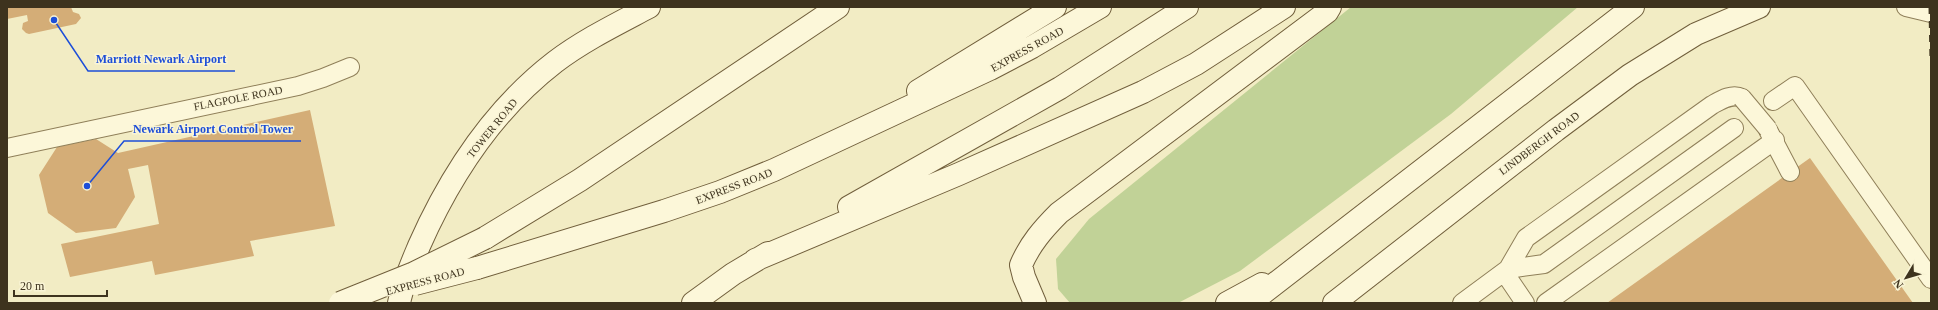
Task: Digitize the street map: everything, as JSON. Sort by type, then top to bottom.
[{"type":"street","name":"TOWER ROAD","points":[[399,303],[413,262],[441,202],[467,159],[501,113],[535,79],[555,62],[593,37],[648,7]]},
{"type":"street","points":[[340,303],[412,274],[485,238],[580,180],[838,7]]},
{"type":"street","points":[[829,146],[1055,7]]},
{"type":"street","name":"EXPRESS ROAD","points":[[344,303],[477,268],[664,211],[720,192],[829,146],[990,69],[1032,47],[1100,7]]},
{"type":"street","points":[[693,303],[709,290],[755,260],[1013,115],[1106,60],[1187,7]]},
{"type":"street","points":[[755,260],[959,174],[1143,92],[1196,64],[1284,7]]},
{"type":"street","points":[[1018,303],[1018,282],[1021,265],[1035,239],[1059,213],[1315,21],[1330,7]]},
{"type":"street","points":[[1608,26],[1625,7]]},
{"type":"street","points":[[1250,303],[1633,7]]},
{"type":"street","name":"LINDBERGH ROAD","points":[[1334,303],[1556,130],[1630,75],[1696,34],[1759,7]]},
{"type":"street","points":[[1227,303],[1309,258]]},
{"type":"street","points":[[1021,265],[1024,278],[1036,303]]},
{"type":"lane","points":[[1906,7],[1931,13]]},
{"type":"lane","name":"FLAGPOLE ROAD","points":[[7,148],[298,86],[324,78],[350,67]]},
{"type":"lane","points":[[1774,101],[1795,86],[1931,280]]},
{"type":"lane","points":[[1462,303],[1506,271],[1526,238],[1712,105],[1730,96],[1738,96],[1742,98],[1771,135],[1790,172]]},
{"type":"lane","points":[[1506,271],[1544,264],[1734,128]]},
{"type":"lane","points":[[1549,301],[1771,135]]},
{"type":"lane","points":[[1506,271],[1525,303]]},
{"type":"green space","points":[[1351,7],[1578,7],[1451,114],[1240,271],[1178,303],[1070,303],[1058,289],[1056,259],[1089,219]]},
{"type":"building","points":[[7,7],[71,7],[73,12],[79,14],[81,18],[76,24],[29,34],[22,29],[23,23],[28,21],[27,15],[7,19]]},
{"type":"building","points":[[310,110],[335,226],[250,241],[254,256],[155,275],[152,261],[70,277],[61,244],[159,224],[148,165],[128,169],[135,197],[116,228],[76,233],[48,213],[39,175],[57,147],[96,139],[118,153]]},
{"type":"building","points":[[1810,158],[1913,303],[1607,303]]},
{"type":"railway","points":[[1930,7],[1931,61]]},
{"type":"place","name":"Marriott Newark Airport","points":[[54,20]]},
{"type":"place","name":"Newark Airport Control Tower","points":[[87,186]]}]
